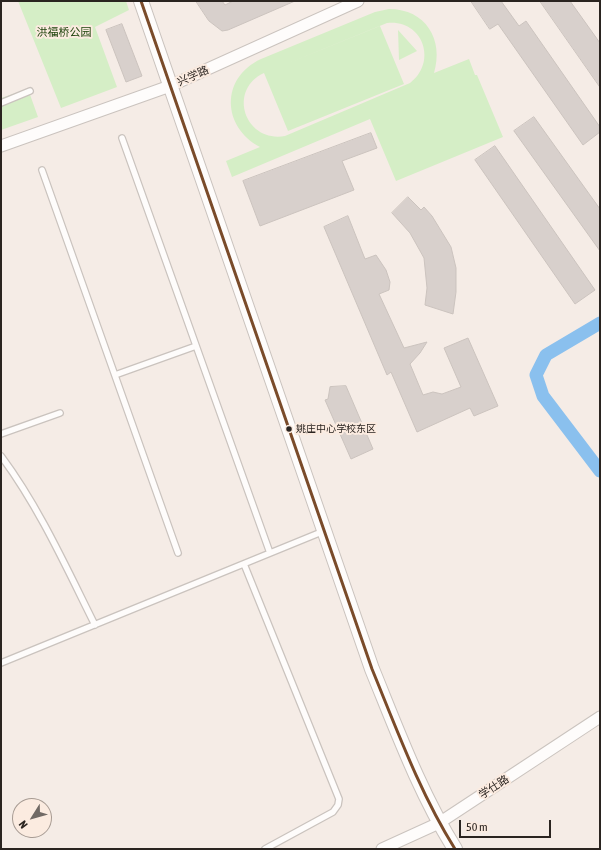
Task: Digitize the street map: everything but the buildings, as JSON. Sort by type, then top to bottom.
[{"type":"street","points":[[141,1],[372,669],[411,765],[439,823],[455,849]]},
{"type":"street","name":"兴学路","points":[[1,146],[170,86],[358,1]]},
{"type":"street","name":"学仕路","points":[[382,849],[439,823],[600,717]]},
{"type":"lane","points":[[1,103],[30,91]]},
{"type":"lane","points":[[122,138],[270,553]]},
{"type":"lane","points":[[42,170],[178,553]]},
{"type":"lane","points":[[114,375],[196,346]]},
{"type":"lane","points":[[1,434],[60,413]]},
{"type":"lane","points":[[1,456],[15,475],[38,515],[95,624]]},
{"type":"lane","points":[[1,663],[324,531]]},
{"type":"lane","points":[[244,564],[340,799],[333,812],[266,849]]},
{"type":"green space","name":"洪福桥公园","points":[[18,1],[126,1],[129,10],[95,27],[117,87],[61,108]]},
{"type":"green space","points":[[389,9],[402,10],[413,14],[422,21],[434,38],[436,61],[434,73],[469,59],[503,137],[396,181],[370,119],[232,177],[226,161],[260,147],[247,138],[238,127],[233,115],[231,103],[233,90],[238,78],[248,67],[261,59],[375,12]],"holes":[[[387,23],[399,24],[410,28],[417,35],[425,54],[419,74],[410,83],[285,136],[271,136],[260,132],[251,124],[246,114],[244,102],[246,91],[253,81],[264,73],[288,131],[404,84],[380,26],[274,69]]]},
{"type":"green space","points":[[398,30],[417,51],[399,60]]},
{"type":"green space","points":[[28,89],[38,117],[1,130],[1,98]]},
{"type":"waterway","points":[[600,323],[546,355],[536,375],[543,396],[600,471]]},
{"type":"transit line","points":[[141,1],[372,669],[420,784],[442,828],[455,849]]},
{"type":"place","name":"姚庄中心学校东区","points":[[289,429]]}]
